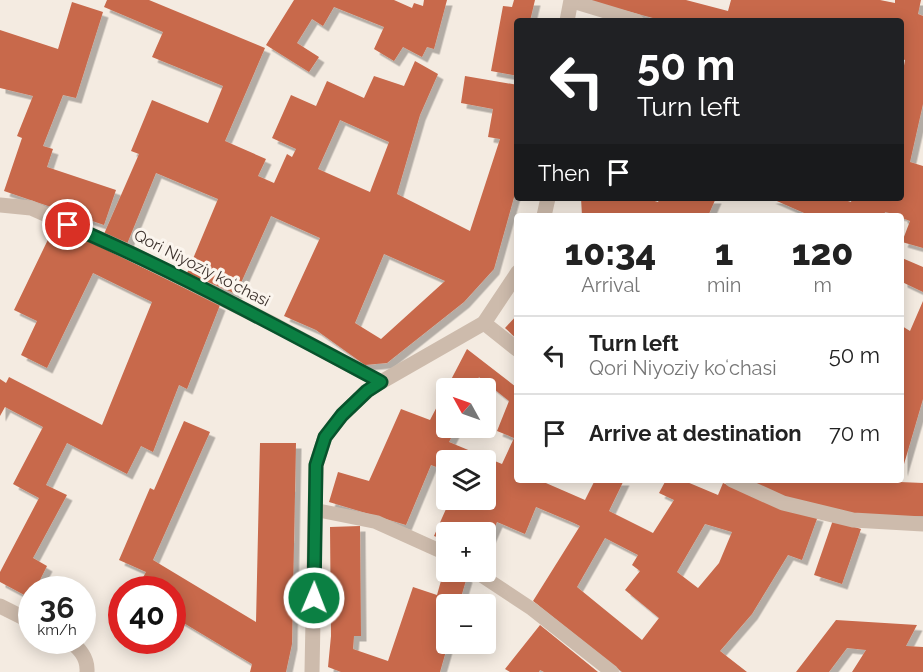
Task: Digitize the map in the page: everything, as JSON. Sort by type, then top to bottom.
[{"type":"street","points":[[568,18],[571,1]]},
{"type":"street","name":"Qori Niyoziy koʻchasi","points":[[0,205],[32,208],[123,249],[277,326],[381,382]]},
{"type":"street","points":[[312,672],[316,465],[325,437],[342,415],[367,391],[484,323],[514,278]]},
{"type":"street","points":[[484,323],[514,347]]},
{"type":"street","points":[[739,483],[783,503],[853,520],[923,524]]},
{"type":"street","points":[[0,606],[18,615]]},
{"type":"street","points":[[82,654],[87,672]]},
{"type":"lane","points":[[571,1],[627,18]]},
{"type":"lane","points":[[316,510],[376,522],[436,549]]},
{"type":"lane","points":[[491,582],[532,609],[612,672]]},
{"type":"building","points":[[107,0],[149,0],[265,48],[225,141],[266,159],[258,176],[274,183],[287,154],[292,157],[296,149],[272,138],[291,95],[316,106],[327,81],[364,98],[374,76],[404,86],[415,61],[438,74],[420,115],[397,194],[470,231],[500,139],[488,137],[493,109],[461,103],[465,76],[514,84],[514,197],[494,269],[464,302],[387,363],[365,365],[316,330],[284,316],[320,238],[271,216],[236,294],[187,273],[218,199],[156,173],[127,244],[104,234],[139,154],[131,151],[152,100],[208,123],[223,86],[152,57],[163,32],[104,7]],"holes":[[[340,120],[389,142],[370,192],[318,169]],[[384,254],[445,281],[381,339],[355,323]]]},
{"type":"building","points":[[294,0],[394,0],[412,8],[414,3],[423,6],[424,0],[447,0],[434,49],[427,47],[422,57],[403,47],[394,61],[374,49],[384,27],[334,7],[323,26],[312,19],[297,43],[319,57],[309,72],[266,45]]},
{"type":"building","points":[[514,0],[535,0],[531,18],[514,18],[514,75],[491,71],[503,6],[512,7]]},
{"type":"building","points":[[586,0],[686,0],[728,11],[731,0],[880,0],[895,3],[895,0],[921,0],[918,14],[923,16],[923,104],[910,162],[923,166],[923,248],[904,243],[910,221],[904,219],[904,213],[804,213],[777,201],[904,201],[904,18],[653,18]]},
{"type":"building","points":[[72,2],[103,12],[76,98],[63,95],[43,146],[53,149],[47,167],[116,190],[104,225],[4,191],[22,138],[17,136],[33,96],[0,88],[0,30],[58,49]]},
{"type":"building","points":[[581,201],[715,201],[709,213],[582,213]]},
{"type":"building","points":[[55,225],[220,305],[187,389],[179,385],[153,452],[141,446],[127,474],[67,443],[46,485],[67,495],[33,558],[47,566],[42,576],[18,576],[18,592],[0,582],[0,572],[39,498],[13,484],[43,427],[5,407],[0,416],[0,379],[6,383],[9,377],[102,425],[152,302],[93,273],[47,368],[21,355],[37,321],[14,310]]},
{"type":"building","points":[[904,259],[923,267],[923,292],[904,283]]},
{"type":"building","points":[[923,301],[923,399],[904,464],[904,327],[910,331]]},
{"type":"building","points":[[514,318],[514,336],[505,328]]},
{"type":"building","points":[[467,349],[514,385],[514,438],[497,431],[509,401],[496,391],[496,378],[452,378]]},
{"type":"building","points":[[436,408],[436,438],[451,438],[449,442],[468,450],[436,450],[436,467],[431,465],[406,525],[329,502],[338,472],[369,481],[401,409],[430,420]]},
{"type":"building","points":[[184,421],[210,432],[153,560],[180,576],[144,576],[146,572],[119,560],[150,488],[154,490]]},
{"type":"building","points":[[514,438],[514,483],[546,483],[585,500],[594,483],[623,483],[609,511],[653,533],[674,500],[659,493],[664,483],[689,483],[718,495],[723,483],[782,508],[818,516],[802,560],[788,555],[752,614],[720,651],[747,672],[622,672],[533,601],[580,526],[574,523],[536,507],[525,534],[497,522],[496,524],[496,522],[440,522],[446,510],[496,510],[496,462],[502,464]],"holes":[[[705,524],[732,532],[719,563],[698,588],[677,572]],[[605,538],[638,555],[632,565],[640,571],[625,590],[659,618],[642,640],[577,587]]]},
{"type":"building","points":[[260,443],[296,443],[292,644],[286,672],[250,672],[252,664],[186,624],[186,580],[256,622]]},
{"type":"building","points":[[752,483],[923,483],[923,516],[828,512],[784,498]]},
{"type":"building","points":[[833,520],[861,529],[842,584],[814,575]]},
{"type":"building","points":[[360,526],[361,636],[354,636],[353,649],[388,661],[413,587],[436,595],[436,654],[445,654],[440,672],[341,672],[328,667],[331,636],[330,527]]},
{"type":"building","points":[[441,582],[466,582],[462,594],[437,594]]},
{"type":"building","points":[[836,620],[917,625],[906,646],[923,647],[923,672],[852,672],[866,650],[847,648],[829,672],[796,672]]},
{"type":"building","points":[[540,625],[598,672],[544,672],[540,670],[539,672],[510,672],[505,669]]},
{"type":"route","points":[[68,225],[123,249],[258,316],[381,382],[367,391],[342,415],[325,437],[316,465],[314,598]]}]
